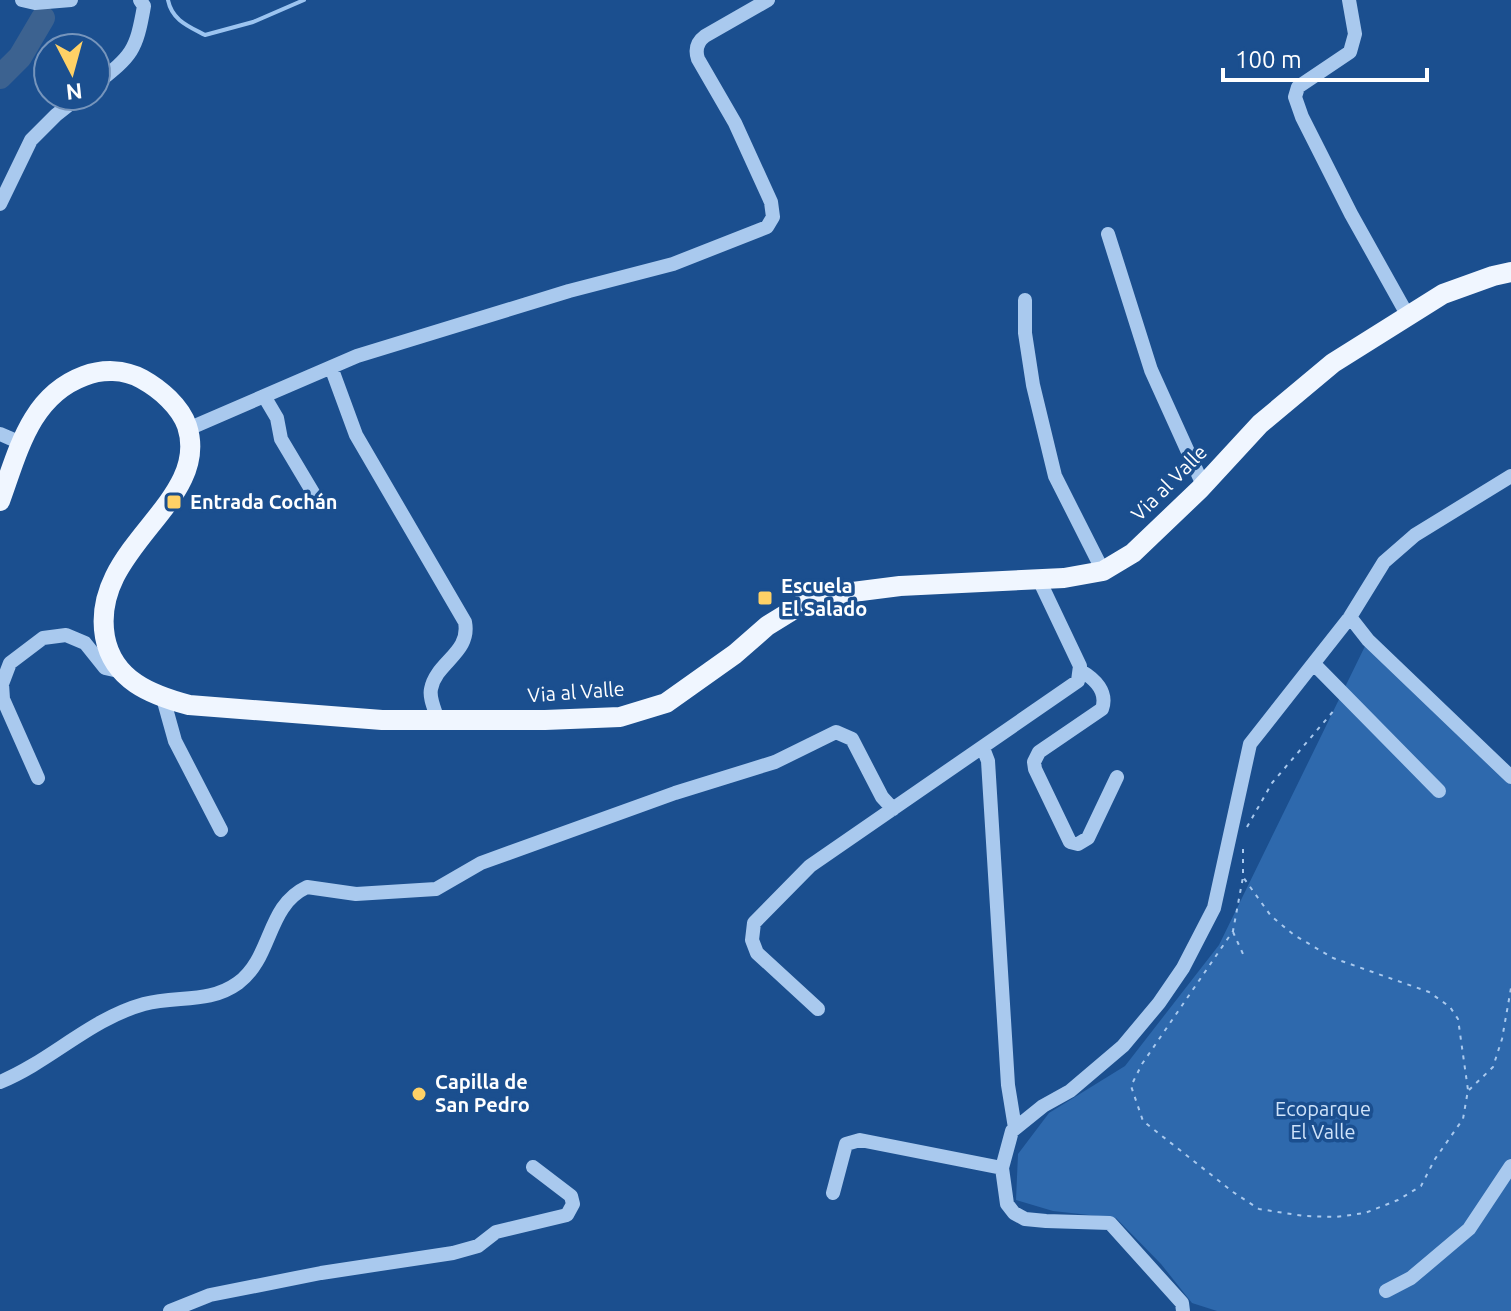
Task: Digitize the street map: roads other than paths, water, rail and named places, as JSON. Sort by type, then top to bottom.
[{"type":"main road","name":"Via al Valle","points":[[188,429],[188,469],[178,489],[128,552],[111,581],[104,609],[105,637],[114,664],[136,685],[163,698],[189,705],[382,720],[620,717],[666,703],[735,654],[767,626],[801,605],[845,593],[900,586],[1043,579],[1103,571],[1133,553],[1260,424],[1333,363],[1443,294],[1511,272]]},
{"type":"main road","points":[[0,501],[21,443],[42,403],[68,382],[98,370],[131,373],[145,381],[177,407],[188,429]]},
{"type":"street","points":[[22,0],[35,3],[71,0]]},
{"type":"street","points":[[112,70],[133,52],[144,6],[140,0]]},
{"type":"street","points":[[188,429],[357,356],[569,291],[673,264],[767,227],[773,217],[773,206],[735,123],[696,51],[705,36],[768,0]]},
{"type":"street","points":[[1349,0],[1355,34],[1350,52],[1298,87],[1295,97],[1351,214],[1408,316]]},
{"type":"street","points":[[0,204],[31,140],[62,112]]},
{"type":"street","points":[[1108,234],[1151,370],[1203,485]]},
{"type":"street","points":[[1025,300],[1025,333],[1033,385],[1055,476],[1103,571]]},
{"type":"street","points":[[331,367],[356,435],[465,622],[467,632],[463,645],[434,678],[429,692],[438,720]]},
{"type":"street","points":[[264,396],[277,418],[281,439],[315,496]]},
{"type":"street","points":[[0,434],[21,443]]},
{"type":"street","points":[[1183,1311],[1182,1303],[1110,1223],[1025,1219],[1014,1213],[1007,1204],[1002,1168],[1012,1131],[1043,1106],[1070,1091],[1123,1046],[1183,968],[1214,908],[1250,744],[1350,617],[1384,562],[1405,544],[1511,476]]},
{"type":"street","points":[[1043,579],[1042,586],[1081,671],[1094,679],[1103,694],[1102,709],[1039,752],[1034,762],[1070,842],[1082,843],[1088,838],[1117,777]]},
{"type":"street","points":[[1350,617],[1368,640],[1511,777]]},
{"type":"street","points":[[38,778],[3,699],[2,684],[10,663],[43,638],[66,635],[85,643],[105,668],[123,672]]},
{"type":"street","points":[[1314,664],[1439,791]]},
{"type":"street","points":[[818,1009],[757,953],[752,940],[754,923],[810,866],[1075,684],[1081,671]]},
{"type":"street","points":[[163,698],[175,741],[221,830]]},
{"type":"street","points":[[0,1082],[70,1039],[127,1010],[165,1000],[203,998],[238,983],[260,960],[285,903],[307,887],[356,894],[436,889],[481,863],[675,793],[775,762],[830,733],[842,732],[852,739],[882,797],[893,809]]},
{"type":"street","points":[[983,748],[988,761],[1008,1085],[1015,1128]]},
{"type":"street","points":[[833,1193],[846,1144],[860,1140],[1002,1168]]},
{"type":"street","points":[[1386,1291],[1411,1278],[1469,1229],[1511,1166]]},
{"type":"street","points":[[170,1311],[210,1295],[321,1273],[453,1253],[478,1246],[496,1232],[567,1215],[573,1204],[571,1196],[533,1167]]},
{"type":"waterway","points":[[168,0],[177,17],[205,35],[253,22],[304,0]]},
{"type":"waterway","points":[[0,77],[20,57],[43,18]]},
{"type":"place","name":"Entrada Cochán","points":[[174,502]]},
{"type":"place","name":"Escuela El Salado","points":[[765,598]]},
{"type":"place","name":"Capilla de San Pedro","points":[[419,1094]]},
{"type":"park label","name":"Ecoparque El Valle","points":[[1323,1120]]}]
